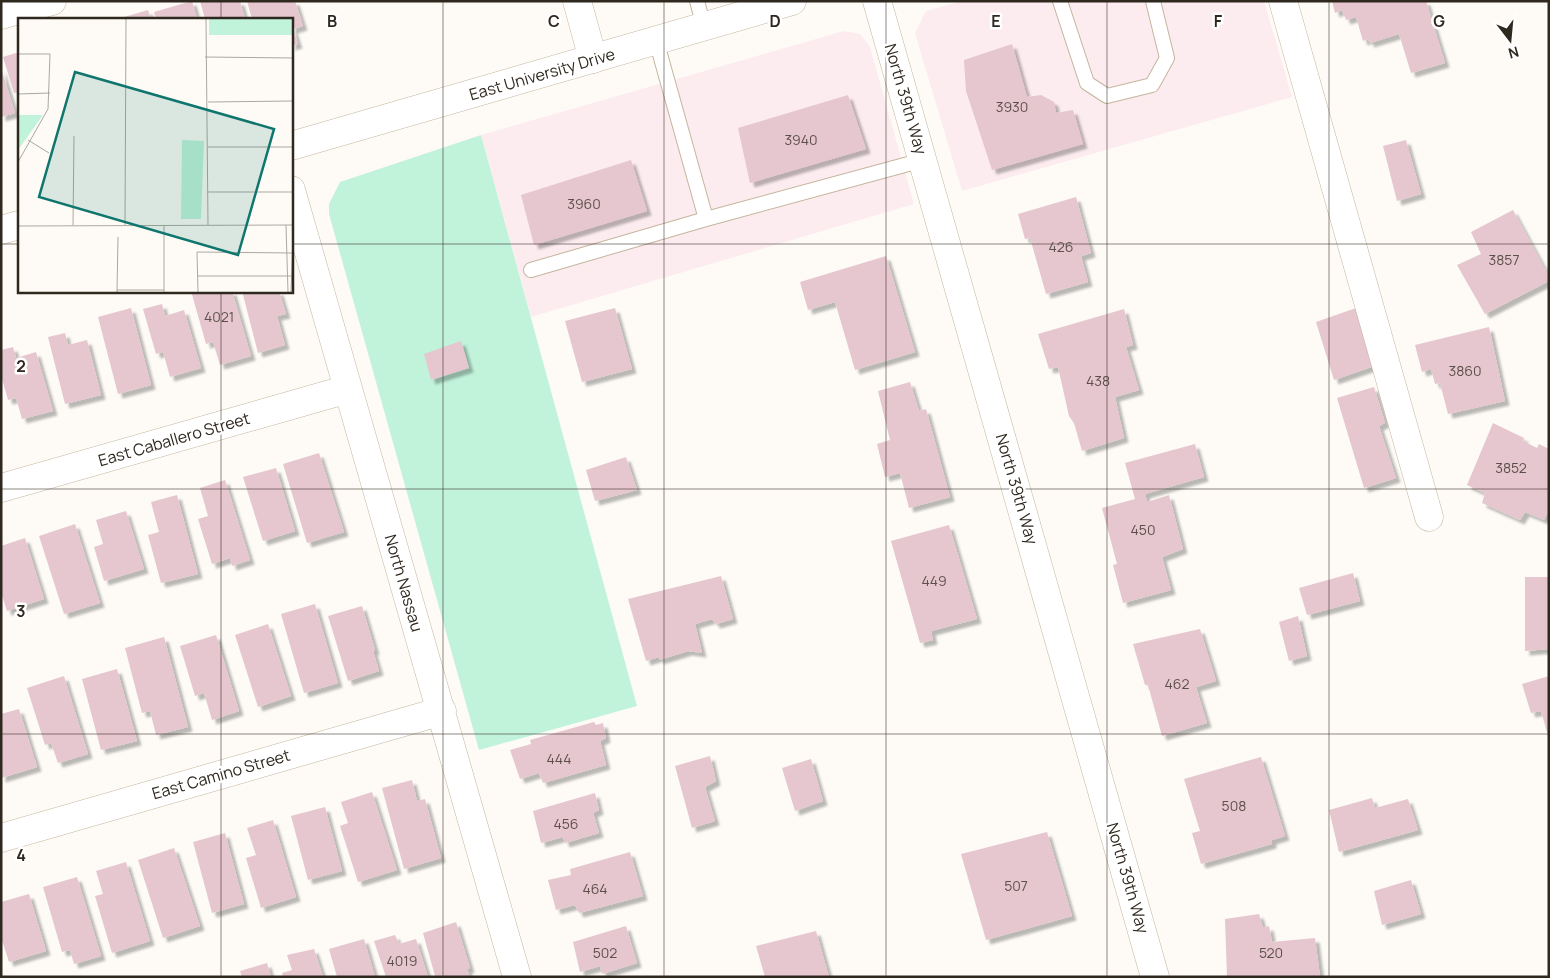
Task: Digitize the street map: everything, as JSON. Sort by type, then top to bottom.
[{"type":"street","points":[[1,15],[52,1]]},
{"type":"street","points":[[577,1],[593,58]]},
{"type":"street","name":"East University Drive","points":[[292,146],[656,40],[700,14],[792,1]]},
{"type":"street","name":"North 39th Way","points":[[877,1],[1156,977]]},
{"type":"street","points":[[1283,1],[1429,517]]},
{"type":"street","name":"North Nassau","points":[[292,193],[517,977]]},
{"type":"street","points":[[1,230],[18,225]]},
{"type":"street","name":"East Caballero Street","points":[[1,488],[348,389]]},
{"type":"street","name":"East Camino Street","points":[[1,838],[442,711]]},
{"type":"lane","points":[[1060,1],[1087,83],[1108,96],[1152,85],[1167,58],[1153,1]]},
{"type":"lane","points":[[656,40],[706,219]]},
{"type":"lane","points":[[531,270],[706,219],[923,160]]},
{"type":"shaded area","points":[[962,1],[1264,1],[1292,97],[962,191],[915,33],[926,11]]},
{"type":"shaded area","points":[[844,31],[860,34],[870,47],[914,204],[531,317],[481,135]]},
{"type":"green space","points":[[481,135],[637,706],[479,750],[329,214],[329,204],[340,182]]},
{"type":"building","points":[[192,1],[197,18],[156,18],[154,12]]},
{"type":"building","points":[[200,1],[240,1],[245,18],[205,18]]},
{"type":"building","points":[[247,1],[295,1],[303,26],[293,29],[298,44],[292,46],[292,18],[252,18]]},
{"type":"building","points":[[1332,1],[1426,1],[1445,63],[1411,73],[1399,34],[1370,43],[1368,39],[1363,41],[1356,17],[1346,20],[1342,10],[1335,13]]},
{"type":"building","points":[[148,10],[151,18],[121,18]]},
{"type":"building","points":[[1012,44],[1027,97],[1041,95],[1054,102],[1056,113],[1073,110],[1083,144],[992,170],[966,91],[964,60]]},
{"type":"building","points":[[18,52],[18,92],[14,93],[3,57]]},
{"type":"building","points":[[1,68],[15,113],[1,117]]},
{"type":"building","points":[[848,95],[866,149],[750,183],[738,128]]},
{"type":"building","points":[[1406,140],[1421,194],[1397,201],[1383,146]]},
{"type":"building","points":[[631,160],[647,211],[534,245],[521,195]]},
{"type":"building","points":[[1076,197],[1091,253],[1081,256],[1088,282],[1046,294],[1030,238],[1025,239],[1018,214]]},
{"type":"building","points":[[1513,210],[1549,277],[1549,281],[1485,314],[1457,265],[1481,254],[1471,232]]},
{"type":"building","points":[[886,256],[915,352],[855,370],[835,302],[808,310],[800,282]]},
{"type":"building","points":[[191,292],[232,292],[251,356],[220,365],[213,342],[206,344]]},
{"type":"building","points":[[242,292],[279,292],[286,314],[277,316],[285,345],[258,353]]},
{"type":"building","points":[[162,304],[165,316],[184,310],[201,368],[170,377],[163,352],[156,354],[143,309]]},
{"type":"building","points":[[131,308],[151,385],[118,394],[98,317]]},
{"type":"building","points":[[615,308],[632,369],[582,382],[565,321]]},
{"type":"building","points":[[1356,308],[1374,366],[1334,380],[1316,322]]},
{"type":"building","points":[[1124,309],[1133,345],[1126,347],[1139,390],[1115,397],[1124,438],[1082,451],[1074,423],[1069,416],[1058,367],[1049,369],[1038,334]]},
{"type":"building","points":[[1489,327],[1505,401],[1448,414],[1440,383],[1435,384],[1431,369],[1422,372],[1415,345]]},
{"type":"building","points":[[65,333],[68,345],[87,340],[101,395],[65,404],[48,337]]},
{"type":"building","points":[[461,341],[469,368],[431,380],[424,354]]},
{"type":"building","points":[[13,347],[16,358],[36,352],[53,411],[22,419],[16,398],[8,400],[1,375],[1,350]]},
{"type":"building","points":[[910,382],[919,411],[926,409],[950,497],[909,508],[900,473],[885,477],[877,444],[890,440],[878,391]]},
{"type":"building","points":[[1374,387],[1385,423],[1379,426],[1396,478],[1364,488],[1337,398]]},
{"type":"building","points":[[1493,423],[1524,438],[1523,441],[1537,448],[1539,444],[1549,449],[1549,509],[1544,520],[1525,512],[1520,520],[1482,503],[1485,493],[1467,485]]},
{"type":"building","points":[[1195,444],[1204,477],[1145,494],[1147,502],[1169,495],[1183,549],[1162,557],[1171,590],[1123,603],[1113,565],[1117,564],[1102,508],[1135,499],[1125,463]]},
{"type":"building","points":[[319,453],[344,532],[307,543],[283,464]]},
{"type":"building","points":[[626,457],[637,490],[595,501],[586,470]]},
{"type":"building","points":[[276,468],[295,531],[263,541],[243,477]]},
{"type":"building","points":[[225,480],[250,560],[232,566],[230,558],[212,564],[198,519],[208,516],[200,488]]},
{"type":"building","points":[[177,495],[198,574],[161,583],[148,535],[159,532],[151,502]]},
{"type":"building","points":[[126,511],[144,569],[104,581],[94,547],[103,544],[96,520]]},
{"type":"building","points":[[75,524],[100,603],[64,614],[39,536]]},
{"type":"building","points":[[949,525],[977,619],[931,631],[933,640],[920,643],[891,541]]},
{"type":"building","points":[[25,538],[44,599],[7,611],[1,592],[1,546]]},
{"type":"building","points":[[1353,573],[1360,601],[1307,615],[1299,588]]},
{"type":"building","points":[[721,576],[733,619],[716,624],[712,619],[695,624],[702,653],[688,651],[659,660],[659,657],[646,661],[628,599]]},
{"type":"building","points":[[1525,577],[1549,577],[1549,649],[1525,651]]},
{"type":"building","points":[[315,604],[338,683],[304,693],[281,614]]},
{"type":"building","points":[[362,606],[379,671],[348,681],[328,616]]},
{"type":"building","points":[[1298,616],[1307,656],[1289,661],[1279,622]]},
{"type":"building","points":[[268,624],[291,696],[258,707],[235,635]]},
{"type":"building","points":[[1200,629],[1216,681],[1196,687],[1207,723],[1162,736],[1148,685],[1145,685],[1133,644]]},
{"type":"building","points":[[216,635],[239,711],[212,720],[204,693],[195,696],[180,646]]},
{"type":"building","points":[[164,637],[188,727],[156,735],[150,711],[142,713],[125,648]]},
{"type":"building","points":[[117,669],[137,741],[101,750],[82,679]]},
{"type":"building","points":[[64,676],[88,754],[58,763],[51,743],[45,745],[27,688]]},
{"type":"building","points":[[1549,676],[1548,736],[1541,711],[1531,713],[1522,684]]},
{"type":"building","points":[[19,709],[37,767],[1,778],[1,714]]},
{"type":"building","points":[[594,722],[596,725],[603,723],[606,738],[600,741],[606,765],[543,783],[539,773],[520,779],[510,750],[531,744],[530,740]]},
{"type":"building","points":[[710,756],[716,781],[705,787],[715,821],[692,828],[675,766]]},
{"type":"building","points":[[1261,757],[1285,836],[1272,840],[1272,844],[1201,864],[1192,833],[1200,831],[1184,779]]},
{"type":"building","points":[[811,759],[823,801],[795,811],[782,768]]},
{"type":"building","points":[[412,780],[417,801],[425,799],[441,858],[404,869],[382,788]]},
{"type":"building","points":[[372,792],[397,870],[358,882],[340,826],[348,823],[341,802]]},
{"type":"building","points":[[595,793],[599,810],[593,813],[599,833],[565,843],[563,837],[541,843],[533,811]]},
{"type":"building","points":[[1372,798],[1375,808],[1408,799],[1418,830],[1339,852],[1329,810]]},
{"type":"building","points":[[325,807],[342,871],[308,880],[291,816]]},
{"type":"building","points":[[273,820],[296,897],[261,908],[246,858],[256,855],[247,828]]},
{"type":"building","points":[[1047,832],[1072,916],[986,940],[961,854]]},
{"type":"building","points":[[225,833],[244,904],[212,913],[193,842]]},
{"type":"building","points":[[174,848],[200,926],[163,938],[138,860]]},
{"type":"building","points":[[630,852],[643,896],[579,913],[575,905],[556,910],[548,880],[571,875],[570,869]]},
{"type":"building","points":[[126,862],[150,941],[112,953],[95,896],[103,894],[96,871]]},
{"type":"building","points":[[77,877],[101,956],[74,964],[70,950],[62,952],[43,887]]},
{"type":"building","points":[[1411,880],[1421,914],[1382,925],[1374,891]]},
{"type":"building","points":[[29,894],[46,951],[9,962],[1,937],[1,902]]},
{"type":"building","points":[[1259,914],[1263,928],[1269,926],[1272,942],[1315,938],[1320,977],[1227,977],[1225,919]]},
{"type":"building","points":[[456,922],[470,968],[467,969],[470,977],[435,976],[423,933]]},
{"type":"building","points":[[626,926],[637,963],[602,974],[600,966],[580,972],[573,942]]},
{"type":"building","points":[[816,931],[829,977],[765,977],[756,946]]},
{"type":"building","points":[[395,935],[399,944],[416,939],[428,977],[386,977],[374,941]]},
{"type":"building","points":[[364,939],[375,977],[337,977],[329,949]]},
{"type":"building","points":[[314,949],[323,977],[283,977],[282,973],[292,970],[287,955]]},
{"type":"building","points":[[267,963],[271,977],[242,977],[240,971]]}]
